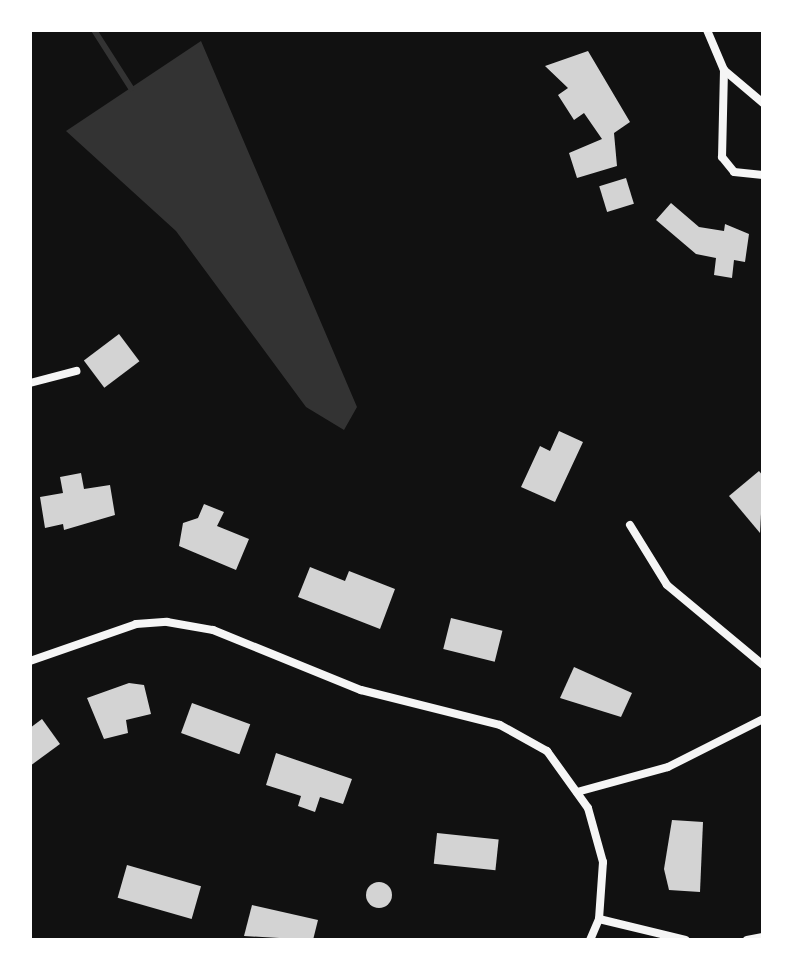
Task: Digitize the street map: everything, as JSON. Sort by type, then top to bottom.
[{"type":"street","points":[[707,30],[724,70],[722,157],[734,172],[763,175]]},
{"type":"street","points":[[724,70],[763,103]]},
{"type":"street","points":[[30,383],[76,371]]},
{"type":"street","points":[[630,525],[667,585],[763,665]]},
{"type":"street","points":[[30,661],[136,624],[213,630],[361,690],[500,725],[547,751],[577,792],[603,862],[599,919],[590,940]]},
{"type":"street","points":[[577,792],[668,767],[763,719]]},
{"type":"street","points":[[599,919],[686,940]]},
{"type":"street","points":[[747,940],[763,937]]},
{"type":"shaded area","points":[[201,41],[357,407],[344,430],[306,407],[176,231],[66,131]]},
{"type":"building","points":[[588,51],[630,122],[614,133],[617,166],[577,178],[569,153],[602,139],[584,113],[574,120],[558,95],[568,88],[545,66]]},
{"type":"building","points":[[626,178],[634,204],[607,212],[599,186]]},
{"type":"building","points":[[671,203],[699,227],[724,231],[725,224],[749,234],[745,262],[734,260],[732,278],[714,275],[716,258],[696,254],[656,220]]},
{"type":"building","points":[[119,334],[139,361],[104,388],[84,360]]},
{"type":"building","points":[[559,431],[583,442],[555,502],[521,487],[540,446],[550,451]]},
{"type":"building","points":[[759,471],[763,476],[760,533],[729,496]]},
{"type":"building","points":[[81,473],[84,489],[110,485],[115,515],[64,530],[63,524],[45,528],[40,497],[63,493],[60,477]]},
{"type":"building","points":[[204,504],[224,512],[217,526],[249,539],[236,570],[179,546],[183,523],[198,518]]},
{"type":"building","points":[[310,567],[345,581],[349,571],[395,589],[380,629],[298,597]]},
{"type":"building","points":[[451,618],[502,631],[495,662],[443,649]]},
{"type":"building","points":[[574,667],[632,693],[621,717],[560,698]]},
{"type":"building","points":[[129,683],[144,685],[151,714],[126,720],[128,733],[104,739],[87,698]]},
{"type":"building","points":[[192,703],[250,724],[239,754],[181,733]]},
{"type":"building","points":[[42,719],[60,744],[30,766],[30,728]]},
{"type":"building","points":[[276,753],[352,779],[343,804],[320,797],[315,812],[298,806],[301,796],[266,785]]},
{"type":"building","points":[[672,820],[703,822],[700,892],[669,890],[664,869]]},
{"type":"building","points":[[437,833],[499,839],[495,870],[434,864]]},
{"type":"building","points":[[127,865],[201,886],[192,919],[118,898]]},
{"type":"building","points":[[379,882],[388,886],[392,895],[388,904],[379,908],[370,904],[366,895],[370,886]]},
{"type":"building","points":[[252,905],[318,920],[313,940],[244,936]]},
{"type":"waterway","points":[[94,30],[131,88]]}]
